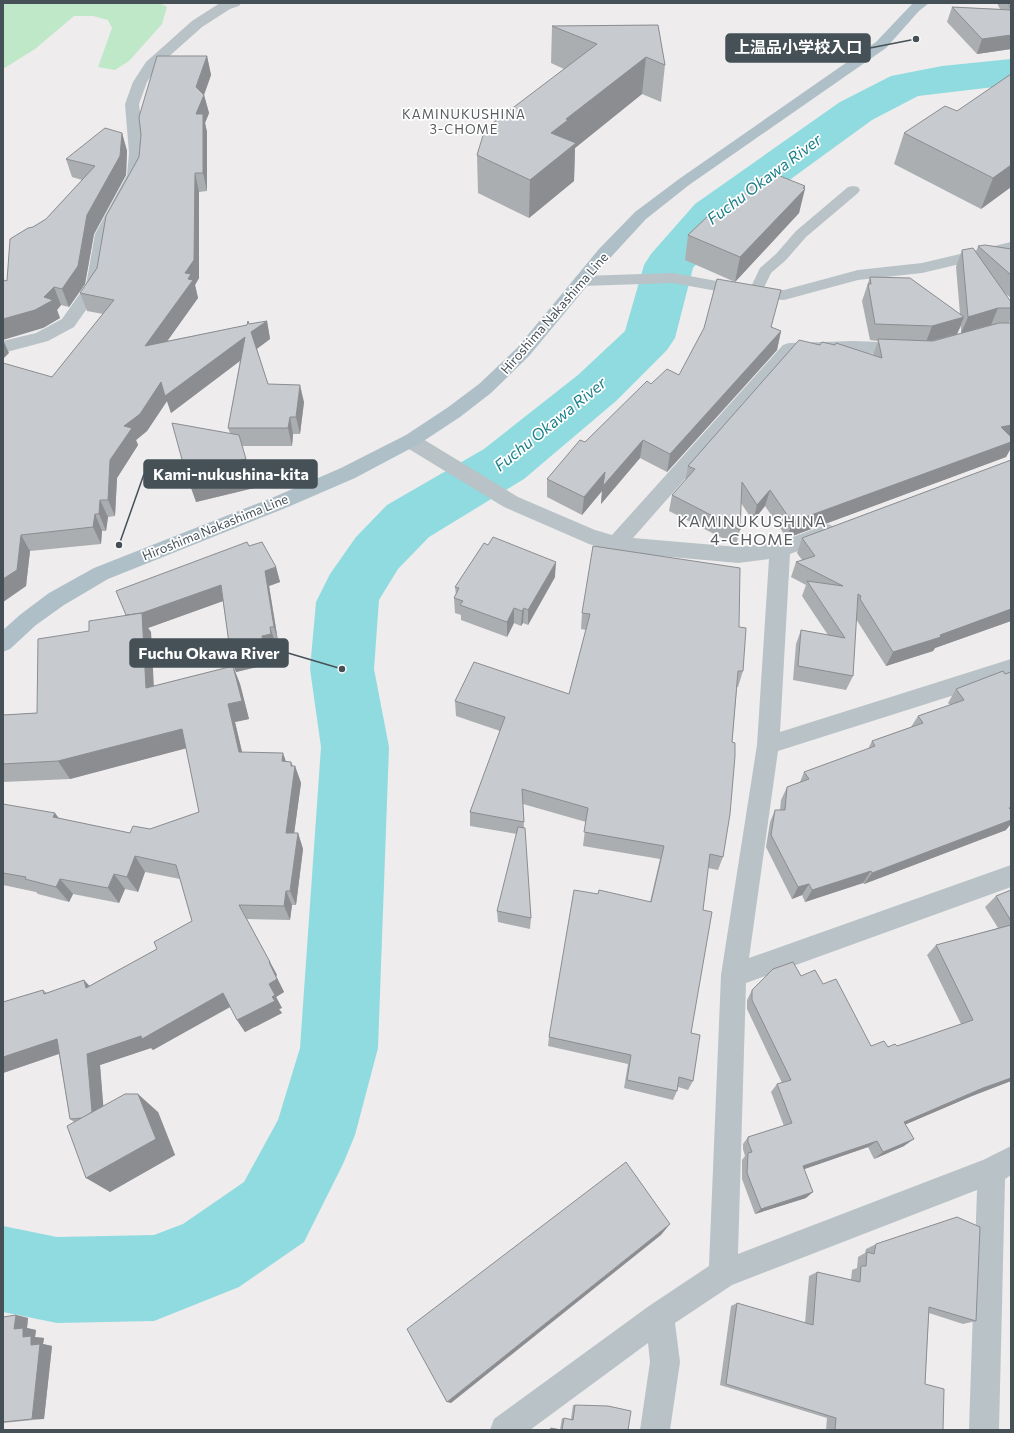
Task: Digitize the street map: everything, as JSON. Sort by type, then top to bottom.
[{"type":"main road","name":"Hiroshima Nakashima Line","points":[[3,643],[17,628],[48,603],[83,582],[119,565],[332,480],[363,466],[411,441],[466,404],[502,373],[524,350],[618,238],[660,199],[881,45],[914,8],[922,3]]},
{"type":"street","points":[[3,347],[42,337],[68,323],[94,286],[103,234],[135,175],[137,153],[132,104],[140,82],[151,65],[197,24],[225,6],[234,3]]},
{"type":"street","points":[[582,281],[673,278],[755,293],[784,296],[858,275],[922,268],[1011,247]]},
{"type":"street","points":[[616,544],[790,349],[853,347],[919,350]]},
{"type":"street","points":[[411,441],[511,502],[589,536],[616,544],[738,555],[780,550],[847,525]]},
{"type":"street","points":[[723,1274],[734,975],[768,746],[780,550]]},
{"type":"street","points":[[768,746],[1011,668]]},
{"type":"street","points":[[734,975],[1011,876]]},
{"type":"street","points":[[505,1430],[659,1316],[723,1274],[1001,1166],[984,1430]]},
{"type":"street","points":[[655,1430],[665,1362],[659,1316]]},
{"type":"lane","points":[[755,293],[765,271],[801,234],[853,190]]},
{"type":"green space","points":[[3,3],[160,3],[167,7],[162,24],[129,61],[115,70],[98,67],[112,28],[108,20],[93,16],[74,16],[35,49],[3,69]]},
{"type":"building","points":[[1008,3],[1011,3],[1011,10]]},
{"type":"building","points":[[952,7],[1011,10],[1011,35],[982,39]]},
{"type":"building","points":[[658,25],[665,65],[646,57],[566,119],[568,120],[551,133],[576,143],[530,180],[477,155],[485,129],[597,44],[552,26]]},
{"type":"building","points":[[157,56],[207,56],[196,87],[204,95],[196,114],[203,114],[203,173],[195,173],[194,260],[185,273],[191,274],[188,279],[193,280],[145,346],[247,325],[248,321],[249,324],[267,321],[251,332],[268,384],[300,385],[296,417],[290,417],[288,428],[228,428],[245,337],[165,396],[161,382],[140,414],[124,426],[132,428],[110,460],[108,500],[100,500],[99,514],[95,514],[93,527],[21,535],[17,570],[3,579],[3,363],[52,377],[114,300],[80,293],[97,268],[106,216],[139,157],[141,135],[139,117]]},
{"type":"building","points":[[1011,74],[1011,165],[993,178],[904,133],[945,106],[957,111]]},
{"type":"building","points":[[105,128],[122,133],[120,156],[87,215],[78,266],[62,289],[54,287],[44,297],[53,300],[35,310],[3,319],[3,280],[7,281],[10,239],[46,219],[95,166],[66,159]]},
{"type":"building","points":[[775,174],[805,186],[803,188],[805,189],[740,257],[688,235],[709,215],[720,219],[762,176],[770,180]]},
{"type":"building","points":[[985,245],[1011,249],[1011,275],[978,246]]},
{"type":"building","points":[[973,248],[1011,302],[1011,308],[998,308],[968,317],[962,250]]},
{"type":"building","points":[[870,277],[910,278],[964,317],[932,326],[875,324],[868,284],[871,284]]},
{"type":"building","points":[[717,279],[781,290],[771,327],[781,331],[670,454],[643,440],[603,486],[605,472],[584,497],[547,479],[580,440],[585,442],[647,381],[651,384],[667,369],[679,375],[704,328]]},
{"type":"building","points":[[999,323],[1011,323],[1011,425],[1001,427],[1011,437],[1011,442],[792,522],[770,490],[757,505],[742,482],[740,530],[672,495],[695,469],[688,466],[799,340],[820,345],[822,342],[835,345],[836,343],[882,358],[878,339],[933,341]]},
{"type":"building","points":[[172,423],[239,435],[246,459],[186,474]]},
{"type":"building","points":[[1011,460],[1011,609],[940,635],[941,637],[893,652],[860,599],[861,596],[858,594],[853,676],[798,666],[801,630],[845,638],[807,581],[843,586],[796,562],[815,556],[802,538]]},
{"type":"building","points":[[493,537],[556,562],[528,610],[524,608],[522,611],[514,608],[507,622],[460,605],[463,601],[454,598],[459,588],[455,587],[484,543],[488,545]]},
{"type":"building","points":[[247,542],[249,546],[262,542],[276,567],[265,571],[274,627],[270,627],[271,634],[262,636],[264,650],[231,658],[221,585],[142,613],[126,615],[116,591]]},
{"type":"building","points":[[593,546],[740,568],[739,627],[746,628],[743,671],[738,671],[732,742],[735,743],[735,756],[730,814],[723,857],[710,854],[703,910],[712,912],[691,1033],[700,1035],[693,1081],[679,1077],[677,1091],[627,1080],[631,1055],[549,1037],[574,890],[598,894],[599,890],[651,902],[664,846],[584,832],[588,808],[522,789],[524,822],[470,812],[505,717],[455,701],[474,662],[569,694],[590,614],[582,613]]},
{"type":"building","points":[[142,613],[146,688],[233,666],[242,701],[228,704],[239,752],[283,753],[282,761],[291,762],[291,766],[295,766],[286,833],[298,833],[290,891],[286,891],[284,906],[239,905],[270,962],[277,979],[269,984],[275,995],[272,997],[275,1001],[237,1020],[223,993],[142,1039],[141,1036],[87,1054],[92,1112],[82,1118],[70,1119],[57,1039],[3,1057],[3,1002],[43,990],[44,994],[84,980],[86,988],[157,949],[154,942],[192,921],[176,865],[135,856],[127,877],[114,874],[108,888],[60,879],[56,887],[25,879],[26,877],[3,873],[3,804],[55,813],[53,817],[130,833],[133,826],[150,829],[199,812],[182,729],[58,761],[3,764],[3,715],[37,713],[38,639],[89,631],[89,621]]},
{"type":"building","points":[[1003,671],[1005,674],[1011,672],[1011,807],[1009,808],[1011,810],[1011,820],[872,873],[871,871],[812,890],[809,884],[798,887],[771,835],[775,810],[785,810],[787,787],[809,779],[804,772],[875,746],[872,741],[923,723],[918,716],[964,700],[956,689]]},
{"type":"building","points":[[518,827],[525,828],[531,918],[497,911]]},
{"type":"building","points":[[1011,890],[1011,921],[996,896]]},
{"type":"building","points":[[1011,925],[1011,1078],[983,1088],[904,1122],[914,1139],[883,1152],[877,1141],[803,1166],[813,1192],[761,1209],[747,1173],[748,1153],[752,1152],[748,1142],[748,1137],[792,1123],[777,1084],[791,1080],[752,1000],[752,990],[773,969],[793,962],[801,976],[815,970],[823,984],[836,979],[871,1046],[884,1041],[888,1047],[895,1044],[897,1046],[973,1020],[936,945]]},
{"type":"building","points":[[125,1094],[138,1094],[156,1139],[86,1178],[67,1126]]},
{"type":"building","points":[[626,1162],[670,1224],[447,1402],[407,1329]]},
{"type":"building","points":[[957,1217],[980,1227],[976,1321],[929,1307],[925,1384],[944,1389],[943,1430],[835,1430],[836,1418],[726,1384],[737,1303],[813,1325],[817,1272],[860,1282],[861,1266],[866,1266],[867,1252],[874,1254],[876,1244]]},
{"type":"building","points":[[16,1315],[14,1329],[23,1328],[23,1337],[31,1336],[31,1345],[40,1344],[32,1419],[3,1422],[3,1317]]},
{"type":"building","points":[[575,1405],[608,1406],[631,1411],[628,1430],[562,1430],[564,1418],[573,1420]]},
{"type":"building","points":[[551,1428],[561,1430],[550,1430]]},
{"type":"waterway","name":"Fuchu Okawa River","points":[[3,1269],[57,1280],[154,1278],[209,1257],[274,1212],[314,1135],[339,1048],[355,747],[342,669],[347,602],[352,591],[377,553],[408,521],[504,464],[597,388],[649,338],[669,265],[712,214],[856,111],[906,85],[942,79],[1011,72]]},
{"type":"place","name":"上温品小学校入口","points":[[916,39]]},
{"type":"place","name":"Kami-nukushina-kita","points":[[119,545]]},
{"type":"place","name":"Fuchu Okawa River","points":[[342,669]]},
{"type":"district","name":"KAMINUKUSHINA 3-CHOME","points":[[464,122]]},
{"type":"district","name":"KAMINUKUSHINA 4-CHOME","points":[[752,530]]}]
